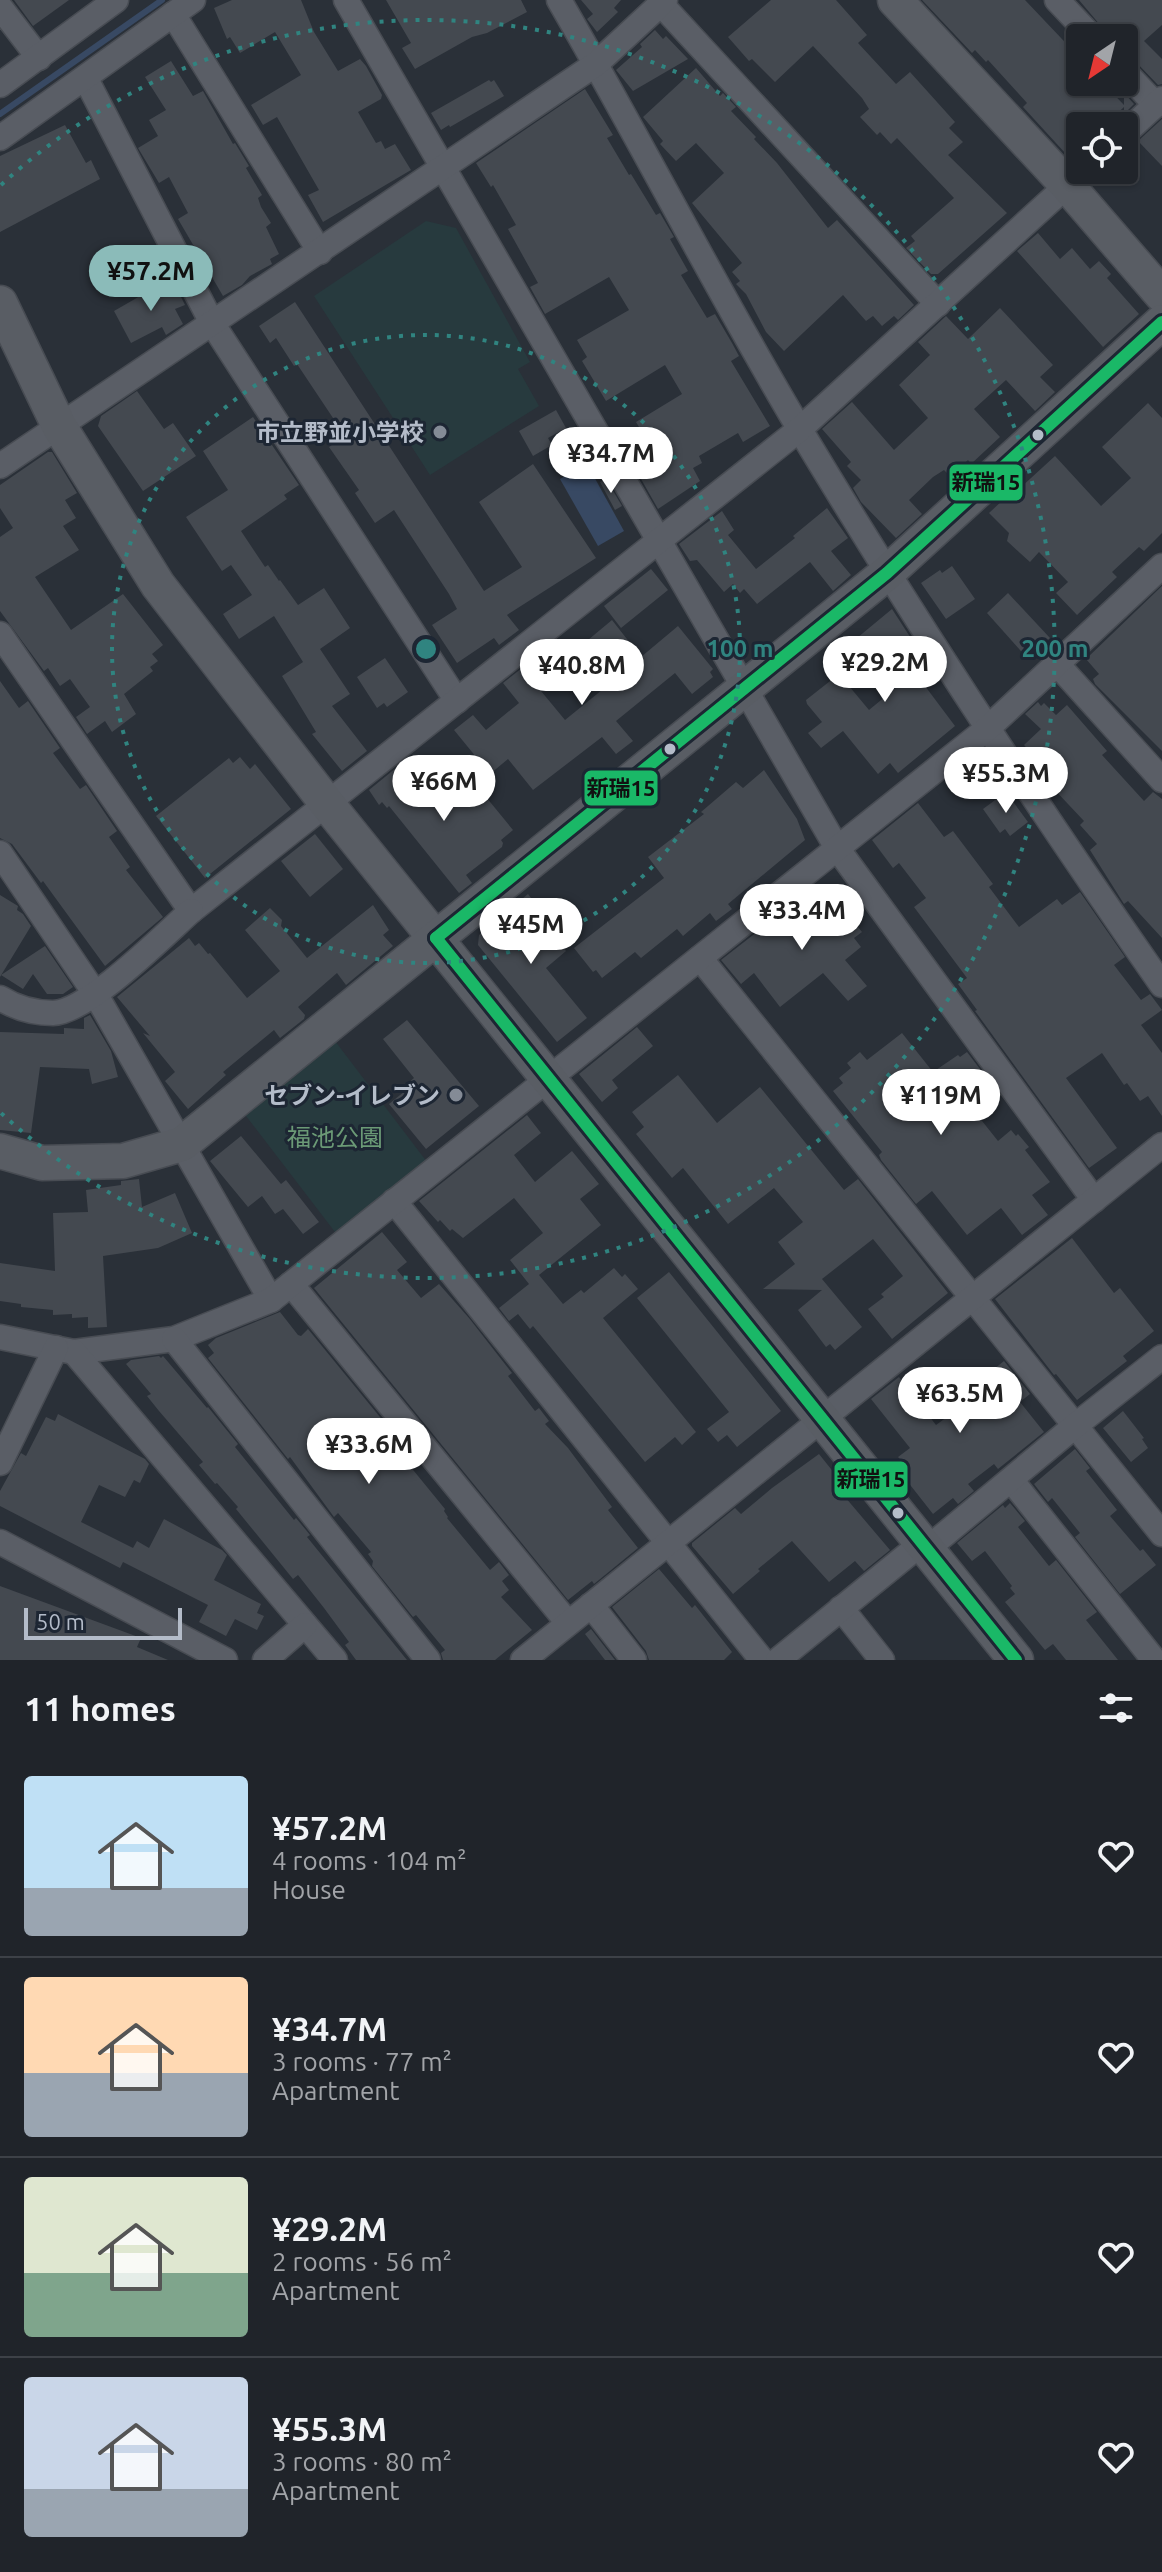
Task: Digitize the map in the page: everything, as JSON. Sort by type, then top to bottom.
[{"type":"street","points":[[0,85],[116,0]]},
{"type":"street","points":[[346,0],[837,848],[1094,1200]]},
{"type":"street","points":[[559,0],[800,429],[887,573],[1089,880],[1162,985]]},
{"type":"street","points":[[895,0],[1066,168]]},
{"type":"street","points":[[1057,0],[1080,24]]},
{"type":"street","points":[[0,466],[596,64],[663,2],[938,304]]},
{"type":"street","points":[[0,7],[39,58]]},
{"type":"street","points":[[0,138],[183,7],[320,252]]},
{"type":"street","points":[[86,79],[212,323],[457,701]]},
{"type":"street","points":[[1138,83],[1159,102],[1138,121]]},
{"type":"street","points":[[0,998],[17,1008],[55,1013],[96,995],[191,911],[800,429],[1069,184]]},
{"type":"street","points":[[1080,184],[1162,295]]},
{"type":"street","points":[[0,303],[59,426],[158,585],[328,805],[1016,1660]]},
{"type":"street","points":[[0,1151],[42,1163],[123,1161],[182,1144],[887,573],[1162,322]]},
{"type":"street","points":[[0,1337],[65,1350],[174,1339],[271,1300],[988,728],[1162,566]]},
{"type":"street","points":[[0,634],[191,911]]},
{"type":"street","points":[[1057,664],[1162,780]]},
{"type":"street","points":[[2,857],[96,995],[271,1300]]},
{"type":"street","points":[[700,958],[1162,1534]]},
{"type":"street","points":[[537,1656],[568,1623],[1162,1145]]},
{"type":"street","points":[[394,1201],[762,1660]]},
{"type":"street","points":[[291,1284],[568,1623]]},
{"type":"street","points":[[174,1339],[428,1660]]},
{"type":"street","points":[[0,1463],[65,1350]]},
{"type":"street","points":[[65,1350],[335,1660]]},
{"type":"street","points":[[778,1660],[841,1608],[1012,1481],[1162,1357]]},
{"type":"street","points":[[1012,1481],[1154,1660]]},
{"type":"street","points":[[0,1542],[225,1660]]},
{"type":"street","points":[[591,1605],[634,1660]]},
{"type":"street","points":[[841,1608],[882,1660]]},
{"type":"street","points":[[265,1660],[305,1625]]},
{"type":"green space","points":[[426,221],[456,228],[530,362],[518,369],[539,406],[430,475],[314,296]]},
{"type":"green space","name":"福池公園","points":[[335,1041],[427,1162],[335,1232],[243,1112]]},
{"type":"water","points":[[587,464],[624,531],[598,546],[560,479]]},
{"type":"building","points":[[14,0],[69,0],[33,26]]},
{"type":"building","points":[[232,0],[301,0],[314,32],[338,71],[360,59],[366,66],[382,95],[381,99],[358,112],[376,143],[381,141],[385,149],[395,144],[411,170],[323,222],[308,195],[319,190],[277,117],[263,125],[251,105],[301,75],[275,32],[240,53],[230,37],[227,39],[214,8]]},
{"type":"building","points":[[386,0],[521,0],[527,12],[487,33],[472,37],[415,69],[402,48],[411,43]]},
{"type":"building","points":[[581,0],[621,0],[614,8],[618,12],[597,32],[587,19],[593,14]]},
{"type":"building","points":[[771,0],[836,0],[867,35],[858,43],[896,84],[910,72],[955,122],[949,128],[963,142],[948,155],[1007,213],[938,274],[931,274],[906,248],[915,241],[911,236],[954,198],[897,138],[891,144],[880,132],[877,135],[860,117],[869,109],[862,98],[813,46],[775,82],[752,59],[749,61],[728,37]]},
{"type":"building","points":[[922,0],[1025,0],[1066,43],[1066,96],[1115,96],[1124,105],[1124,96],[1127,96],[1134,104],[1126,112],[1124,107],[1119,112],[1066,112],[1066,154],[1023,107],[1027,103],[988,60],[986,62],[975,50],[972,53]]},
{"type":"building","points":[[1079,0],[1162,0],[1162,25],[1144,41],[1162,59],[1162,84],[1158,85],[1138,64],[1138,24],[1099,24]]},
{"type":"building","points":[[655,30],[663,39],[666,36],[688,59],[633,91],[616,70],[642,47],[640,44]]},
{"type":"building","points":[[171,61],[193,96],[203,91],[249,166],[246,168],[262,195],[258,198],[261,207],[271,223],[266,227],[279,254],[270,259],[272,264],[223,296],[178,219],[188,213],[169,177],[159,183],[138,148],[158,136],[149,120],[166,110],[145,77]]},
{"type":"building","points":[[696,68],[720,96],[723,93],[736,107],[731,111],[756,137],[754,139],[828,228],[837,220],[914,305],[898,320],[894,316],[882,326],[873,316],[866,321],[843,295],[784,351],[766,332],[746,294],[736,284],[740,281],[732,272],[742,263],[692,203],[724,173],[696,143],[676,161],[660,144],[663,141],[643,117]]},
{"type":"building","points":[[494,80],[504,96],[441,130],[431,113]]},
{"type":"building","points":[[585,89],[613,135],[607,138],[629,175],[656,215],[660,213],[674,237],[670,239],[688,271],[681,275],[707,318],[715,314],[739,356],[731,361],[770,426],[743,442],[738,433],[699,456],[702,463],[693,468],[700,481],[658,509],[632,463],[653,451],[636,422],[682,394],[665,365],[606,401],[582,361],[587,357],[577,340],[629,310],[609,277],[545,314],[530,287],[538,283],[508,229],[516,225],[476,163]]},
{"type":"building","points":[[1162,119],[1162,166],[1138,141]]},
{"type":"building","points":[[65,125],[86,163],[91,160],[100,179],[0,232],[0,156]]},
{"type":"building","points":[[1038,233],[1060,259],[1072,248],[1090,269],[1099,261],[1111,274],[1107,278],[1139,314],[1103,347],[1017,251]]},
{"type":"building","points":[[161,284],[166,291],[176,287],[185,305],[175,309],[183,324],[166,335],[162,327],[131,343],[114,311]]},
{"type":"building","points":[[295,302],[484,591],[522,567],[479,502],[533,464],[596,558],[507,615],[519,630],[499,645],[494,638],[457,663],[432,625],[457,609],[449,594],[394,510],[375,523],[355,493],[359,490],[329,447],[345,436],[297,364],[294,366],[276,338],[270,343],[259,326]]},
{"type":"building","points":[[1000,308],[1053,365],[1040,377],[1055,392],[1035,411],[1006,380],[974,409],[1000,437],[971,464],[968,460],[950,476],[944,470],[909,500],[922,514],[896,538],[861,502],[853,488],[861,480],[847,466],[851,462],[822,429],[852,402],[894,450],[928,418],[899,385],[930,355],[918,342],[946,316],[968,339]]},
{"type":"building","points":[[137,391],[164,429],[173,423],[196,456],[143,491],[98,426],[101,416]]},
{"type":"building","points":[[1148,403],[1162,418],[1162,533],[1144,551],[1139,547],[1112,572],[1117,577],[1077,615],[1056,593],[1068,582],[1039,552],[1030,562],[1007,541],[1009,533],[989,513],[1055,456],[1101,506],[1131,478],[1102,447]]},
{"type":"building","points":[[556,410],[566,428],[548,438],[552,445],[533,456],[519,431]]},
{"type":"building","points":[[253,417],[299,485],[284,495],[287,499],[241,531],[265,567],[268,565],[298,605],[324,588],[350,628],[320,649],[350,694],[332,706],[367,751],[342,771],[312,734],[316,732],[282,676],[303,662],[274,616],[239,639],[223,614],[252,595],[231,565],[222,571],[186,517],[228,490],[203,451]]},
{"type":"building","points":[[52,452],[77,493],[65,500],[76,518],[63,526],[79,550],[35,577],[71,630],[123,594],[163,645],[152,654],[158,661],[150,667],[153,671],[124,694],[136,714],[112,732],[105,721],[87,734],[76,717],[90,707],[70,679],[60,686],[48,668],[44,671],[0,611],[0,537],[13,528],[0,508],[0,485]]},
{"type":"building","points":[[606,479],[622,506],[615,510],[600,482]]},
{"type":"building","points":[[827,508],[848,538],[831,551],[851,575],[833,591],[810,562],[757,604],[744,589],[740,593],[733,584],[724,592],[697,560],[690,561],[679,544],[722,511],[734,530],[728,535],[756,569]]},
{"type":"building","points":[[952,566],[975,599],[946,619],[921,583]]},
{"type":"building","points":[[651,569],[668,590],[621,628],[604,606]]},
{"type":"building","points":[[1162,586],[1162,751],[1095,684],[1093,679],[1099,674],[1086,659]]},
{"type":"building","points":[[1008,593],[1050,638],[1028,659],[987,613]]},
{"type":"building","points":[[892,609],[936,677],[925,686],[955,726],[898,773],[890,763],[878,774],[843,731],[821,748],[808,733],[822,722],[806,700],[839,674],[869,710],[898,686],[857,638]]},
{"type":"building","points":[[612,620],[641,657],[678,626],[713,669],[710,672],[713,677],[692,694],[675,673],[616,721],[633,741],[616,754],[602,737],[533,790],[508,759],[490,774],[454,730],[473,715],[486,730],[519,703],[503,683],[522,668],[565,720],[613,681],[585,646]]},
{"type":"building","points":[[385,658],[408,692],[387,707],[384,703],[377,708],[357,677]]},
{"type":"building","points":[[0,681],[19,708],[28,701],[60,748],[53,753],[80,789],[86,785],[117,831],[109,837],[130,867],[126,870],[163,917],[105,966],[43,881],[41,883],[12,844],[0,838]]},
{"type":"building","points":[[1038,702],[1041,706],[1044,703],[1056,715],[1067,705],[1107,751],[1102,755],[1144,801],[1153,792],[1162,799],[1162,938],[1128,901],[1124,904],[1090,850],[1097,844],[1080,825],[1084,821],[1052,787],[1043,775],[1047,771],[1024,745],[1041,729],[1025,714]]},
{"type":"building","points":[[240,757],[250,769],[255,764],[291,809],[205,878],[156,816],[229,758],[233,763]]},
{"type":"building","points":[[407,759],[448,810],[477,786],[513,830],[501,840],[502,847],[466,875],[472,883],[459,893],[389,806],[387,808],[382,802],[379,805],[369,790]]},
{"type":"building","points":[[764,770],[797,819],[805,840],[728,904],[732,909],[716,921],[710,913],[683,936],[677,929],[641,958],[635,952],[602,978],[596,970],[593,972],[574,948],[664,878],[648,857],[704,814],[701,812],[736,782],[743,788]]},
{"type":"building","points":[[1006,792],[1028,822],[1010,836],[1005,829],[1000,833],[983,809]]},
{"type":"building","points":[[918,803],[944,837],[953,831],[993,884],[989,887],[1019,927],[1057,899],[1062,905],[1080,892],[1125,957],[1114,965],[1141,1000],[1150,994],[1162,1010],[1141,1025],[1162,1053],[1162,1116],[1148,1096],[1140,1101],[1127,1083],[1124,1085],[1102,1053],[1066,1078],[1117,1148],[1089,1168],[958,984],[967,978],[914,907],[926,898],[899,863],[893,868],[872,840]]},
{"type":"building","points":[[315,834],[343,869],[310,897],[281,861]]},
{"type":"building","points":[[821,893],[826,900],[832,895],[862,932],[854,938],[861,947],[845,960],[867,986],[848,1001],[823,973],[780,1007],[754,973],[741,984],[721,960],[766,925],[771,932]]},
{"type":"building","points":[[528,894],[541,911],[536,915],[566,951],[546,968],[587,1018],[557,1042],[478,945],[479,935]]},
{"type":"building","points":[[0,895],[18,906],[17,910],[31,926],[0,977]]},
{"type":"building","points":[[373,905],[389,930],[383,935],[393,946],[346,985],[337,973],[298,1007],[305,1015],[304,1019],[280,1038],[274,1030],[223,1072],[226,1075],[188,1109],[165,1081],[175,1072],[117,997],[189,938],[195,946],[199,943],[210,953],[247,998],[280,971],[245,930],[270,908],[282,920],[281,926],[307,958]]},
{"type":"building","points":[[45,946],[73,987],[63,994],[47,994],[33,974],[23,989],[1,975]]},
{"type":"building","points":[[90,1015],[111,1051],[118,1077],[92,1084],[89,1069],[40,1067],[31,1133],[0,1130],[0,1032],[64,1034],[64,1028],[84,1029],[84,1018]]},
{"type":"building","points":[[407,1020],[479,1106],[426,1149],[389,1104],[410,1087],[407,1084],[414,1078],[383,1039]]},
{"type":"building","points":[[637,1027],[653,1046],[612,1080],[618,1088],[602,1102],[579,1074]]},
{"type":"building","points":[[902,1033],[933,1072],[967,1052],[983,1073],[959,1092],[998,1141],[1011,1130],[1016,1136],[1018,1134],[1029,1147],[1025,1150],[1050,1182],[1032,1195],[1048,1215],[1022,1235],[1001,1208],[967,1235],[932,1191],[916,1204],[881,1160],[879,1155],[882,1152],[833,1091],[843,1083],[839,1078],[851,1068],[847,1063],[860,1052],[867,1060]]},
{"type":"building","points":[[678,1075],[717,1123],[760,1087],[844,1190],[858,1179],[948,1293],[892,1339],[868,1309],[903,1276],[873,1239],[822,1279],[862,1327],[835,1350],[830,1344],[826,1347],[798,1310],[822,1290],[763,1289],[795,1264],[778,1242],[803,1222],[774,1188],[728,1224],[683,1168],[672,1178],[636,1134],[644,1127],[632,1112]]},
{"type":"building","points":[[527,1115],[541,1133],[514,1155],[535,1182],[572,1151],[599,1184],[580,1199],[601,1225],[539,1275],[563,1304],[581,1290],[584,1293],[614,1268],[622,1277],[625,1274],[638,1289],[603,1318],[696,1432],[682,1445],[675,1437],[645,1462],[533,1326],[530,1329],[518,1314],[509,1321],[499,1308],[529,1284],[510,1260],[543,1233],[514,1198],[463,1238],[452,1229],[450,1231],[440,1220],[438,1222],[419,1201]]},
{"type":"building","points":[[241,1136],[281,1184],[286,1180],[319,1222],[303,1234],[283,1209],[275,1214],[262,1196],[248,1207],[210,1161]]},
{"type":"building","points":[[139,1179],[142,1207],[175,1193],[192,1233],[158,1248],[103,1256],[107,1327],[88,1328],[88,1317],[53,1315],[53,1310],[0,1301],[0,1263],[55,1271],[53,1213],[88,1212],[86,1190]]},
{"type":"building","points":[[382,1232],[407,1262],[397,1270],[421,1298],[439,1284],[469,1318],[512,1373],[508,1376],[535,1411],[539,1408],[549,1421],[545,1424],[568,1448],[612,1507],[608,1510],[638,1548],[594,1584],[592,1581],[568,1600],[314,1288]]},
{"type":"building","points":[[1072,1238],[1114,1293],[1120,1288],[1154,1331],[1123,1356],[1127,1361],[1077,1400],[995,1299]]},
{"type":"building","points":[[669,1272],[781,1411],[737,1447],[727,1435],[718,1442],[707,1429],[729,1412],[637,1298]]},
{"type":"building","points":[[280,1312],[298,1335],[301,1336],[308,1329],[402,1444],[396,1449],[490,1570],[499,1562],[509,1575],[502,1581],[509,1590],[501,1597],[532,1630],[495,1660],[443,1660],[441,1653],[445,1650],[416,1615],[413,1617],[372,1566],[373,1561],[368,1554],[371,1552],[338,1513],[334,1517],[290,1457],[288,1459],[208,1358],[214,1353],[208,1345],[216,1338]]},
{"type":"building","points":[[163,1356],[208,1407],[238,1444],[235,1447],[294,1520],[296,1518],[306,1530],[310,1535],[307,1537],[407,1660],[356,1660],[345,1645],[349,1642],[324,1608],[298,1575],[293,1579],[236,1509],[238,1507],[199,1465],[203,1462],[147,1396],[151,1394],[126,1364],[131,1360]]},
{"type":"building","points":[[1004,1361],[1030,1394],[1020,1402],[1044,1432],[998,1469],[994,1464],[968,1484],[974,1491],[958,1504],[953,1498],[933,1514],[900,1472],[907,1467],[898,1457],[910,1448],[871,1399],[899,1377],[936,1425],[962,1406],[956,1393],[971,1381],[974,1385]]},
{"type":"building","points":[[1123,1411],[1148,1448],[1131,1462],[1103,1428]]},
{"type":"building","points":[[58,1414],[145,1459],[149,1464],[140,1483],[134,1480],[125,1497],[99,1485],[81,1522],[133,1548],[137,1541],[149,1548],[164,1519],[222,1550],[227,1555],[214,1580],[261,1604],[257,1613],[264,1616],[257,1630],[235,1619],[226,1636],[199,1622],[208,1605],[123,1562],[120,1568],[0,1506],[0,1491],[21,1453],[26,1456],[46,1417],[55,1421]]},
{"type":"building","points":[[1075,1449],[1090,1468],[1086,1471],[1117,1510],[1110,1516],[1156,1565],[1120,1594],[1075,1537],[1080,1533],[1052,1498],[1048,1502],[1034,1484]]},
{"type":"building","points":[[819,1454],[839,1479],[834,1484],[890,1550],[864,1571],[855,1561],[829,1582],[792,1541],[733,1594],[692,1543],[735,1508],[741,1514]]},
{"type":"building","points":[[1010,1503],[1025,1521],[1018,1527],[1049,1566],[1056,1560],[1097,1612],[1086,1620],[1118,1660],[1066,1660],[1053,1644],[1045,1650],[1005,1602],[1015,1594],[1010,1588],[1012,1586],[985,1551],[972,1561],[957,1543],[1003,1505],[1005,1508]]},
{"type":"building","points":[[659,1569],[692,1608],[695,1605],[732,1652],[724,1660],[649,1660],[646,1651],[612,1607]]},
{"type":"building","points":[[0,1586],[141,1638],[137,1647],[168,1660],[0,1660]]},
{"type":"building","points":[[591,1629],[615,1660],[605,1660],[585,1634]]},
{"type":"waterway","points":[[0,114],[162,0]]},
{"type":"transit line","name":"新瑞15","points":[[436,938],[887,573],[1162,322]]},
{"type":"transit line","name":"新瑞15","points":[[436,938],[1016,1660]]},
{"type":"place","name":"市立野並小学校","points":[[440,432]]},
{"type":"place","name":"セブン-イレブン","points":[[456,1095]]}]
